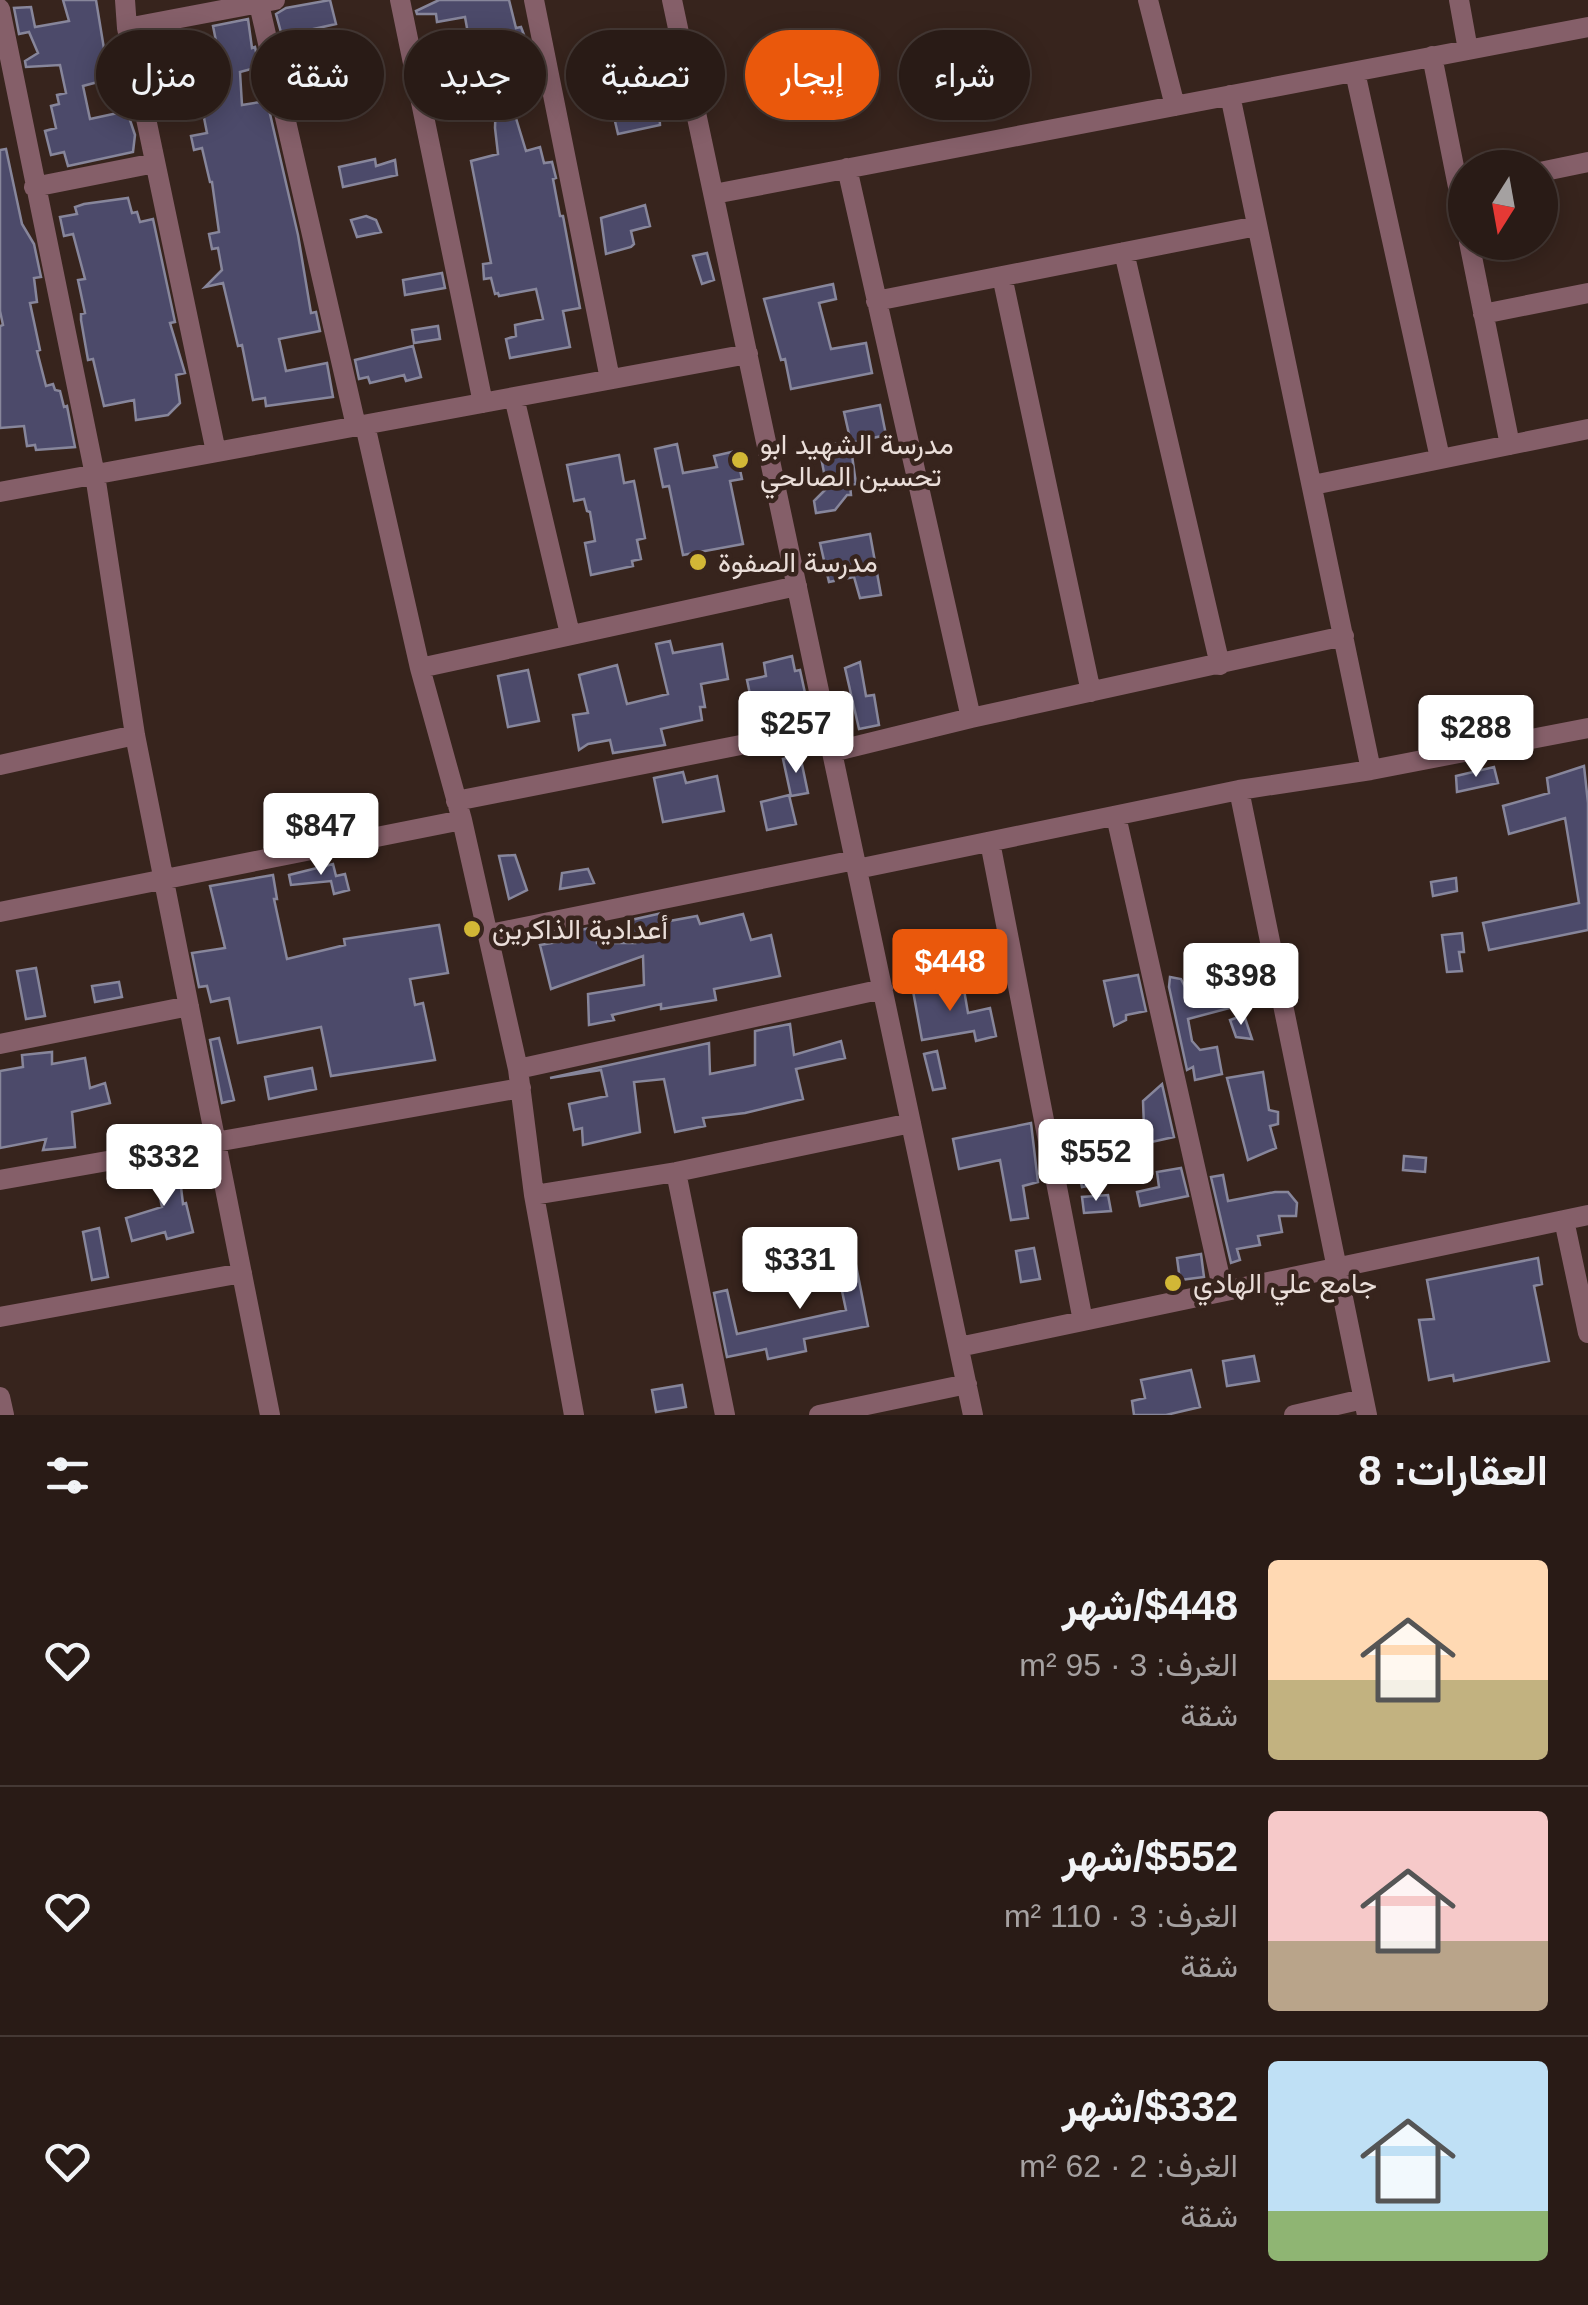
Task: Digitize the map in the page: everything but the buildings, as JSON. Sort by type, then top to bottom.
[{"type":"street","points":[[124,0],[216,452]]},
{"type":"street","points":[[400,0],[483,403]]},
{"type":"street","points":[[534,0],[610,379]]},
{"type":"street","points":[[672,0],[974,1415]]},
{"type":"street","points":[[1148,0],[1175,106]]},
{"type":"street","points":[[1458,0],[1468,50]]},
{"type":"street","points":[[127,28],[267,2],[360,425],[490,934],[519,1078],[534,1195],[574,1415]]},
{"type":"street","points":[[0,8],[5,59],[95,475],[135,735],[270,1415]]},
{"type":"street","points":[[714,194],[1588,27]]},
{"type":"street","points":[[1432,56],[1454,150]]},
{"type":"street","points":[[1355,72],[1440,458]]},
{"type":"street","points":[[1230,95],[1372,770]]},
{"type":"street","points":[[1558,168],[1588,162]]},
{"type":"street","points":[[34,187],[155,163]]},
{"type":"street","points":[[847,168],[971,718]]},
{"type":"street","points":[[876,301],[1258,226]]},
{"type":"street","points":[[1124,252],[1220,665]]},
{"type":"street","points":[[1472,260],[1510,445]]},
{"type":"street","points":[[1002,276],[1091,692]]},
{"type":"street","points":[[1483,314],[1588,293]]},
{"type":"street","points":[[0,492],[748,354]]},
{"type":"street","points":[[514,397],[570,634]]},
{"type":"street","points":[[1313,485],[1588,429]]},
{"type":"street","points":[[420,668],[797,586]]},
{"type":"street","points":[[832,752],[1344,636]]},
{"type":"street","points":[[0,912],[164,882],[459,810],[827,728]]},
{"type":"street","points":[[490,934],[990,842],[1240,790],[1372,770],[1588,728]]},
{"type":"street","points":[[0,765],[135,735]]},
{"type":"street","points":[[1240,790],[1365,1407],[1294,1415]]},
{"type":"street","points":[[1116,816],[1223,1291]]},
{"type":"street","points":[[990,842],[1083,1320]]},
{"type":"street","points":[[0,1180],[216,1144],[519,1078],[883,989]]},
{"type":"street","points":[[0,1044],[189,1006]]},
{"type":"street","points":[[534,1195],[676,1172],[912,1123]]},
{"type":"street","points":[[676,1172],[725,1415]]},
{"type":"street","points":[[959,1347],[1588,1215]]},
{"type":"street","points":[[1564,1220],[1588,1333]]},
{"type":"street","points":[[0,1317],[242,1273]]},
{"type":"street","points":[[822,1415],[967,1384]]},
{"type":"street","points":[[0,1397],[4,1415]]},
{"type":"place","name":"مدرسة الشهيد ابو تحسين الصالحي","points":[[740,460]]},
{"type":"place","name":"مدرسة الصفوة","points":[[698,562]]},
{"type":"place","name":"أعدادية الذاكرين","points":[[472,929]]},
{"type":"place","name":"جامع علي الهادي","points":[[1173,1283]]}]
